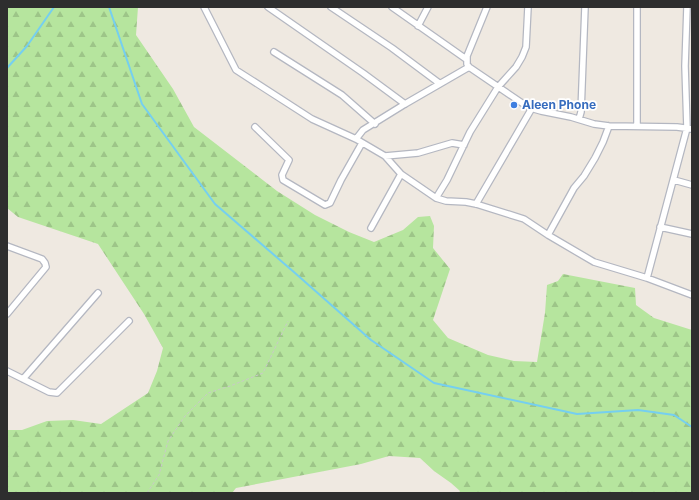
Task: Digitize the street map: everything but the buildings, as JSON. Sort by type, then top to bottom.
[{"type":"street","points":[[204,7],[236,70],[312,119],[356,139],[385,156],[401,174],[436,198],[446,201],[476,204],[524,220],[594,262],[647,278],[692,295]]},
{"type":"street","points":[[268,7],[363,72],[405,104]]},
{"type":"street","points":[[331,7],[392,48],[439,83]]},
{"type":"street","points":[[392,7],[466,59],[469,67],[532,108],[594,124],[609,126],[689,129]]},
{"type":"street","points":[[418,26],[428,7]]},
{"type":"street","points":[[466,59],[487,7]]},
{"type":"street","points":[[436,198],[447,180],[470,132],[498,87],[516,67],[522,57],[526,47],[528,7]]},
{"type":"street","points":[[579,119],[581,112],[585,7]]},
{"type":"street","points":[[637,7],[637,126]]},
{"type":"street","points":[[647,278],[660,227],[689,129],[685,66],[687,7]]},
{"type":"street","points":[[274,52],[342,95],[375,124]]},
{"type":"street","points":[[356,139],[363,130],[375,124],[439,83],[469,67]]},
{"type":"street","points":[[476,204],[532,108]]},
{"type":"street","points":[[548,235],[574,188],[584,176],[595,158],[609,126]]},
{"type":"street","points":[[255,127],[289,160],[282,175],[284,180],[325,205],[330,203],[362,143]]},
{"type":"street","points":[[385,156],[418,153],[452,143],[464,145]]},
{"type":"street","points":[[371,228],[401,174]]},
{"type":"street","points":[[674,180],[692,185]]},
{"type":"street","points":[[660,227],[692,234]]},
{"type":"street","points":[[7,247],[42,260],[46,267],[7,314]]},
{"type":"street","points":[[23,379],[98,293]]},
{"type":"street","points":[[7,370],[49,392],[57,393],[129,321]]},
{"type":"path","points":[[147,493],[159,476],[168,441],[185,416],[208,393],[263,373],[288,321]]},
{"type":"green space","points":[[7,7],[138,7],[136,35],[173,89],[194,127],[277,191],[315,215],[349,232],[374,242],[403,230],[418,217],[430,216],[434,226],[433,248],[450,269],[433,320],[448,338],[488,355],[514,361],[537,362],[545,313],[547,285],[558,281],[563,274],[635,288],[636,305],[654,318],[692,330],[692,493],[459,493],[460,491],[420,458],[389,456],[361,464],[236,488],[232,493],[7,493],[7,430],[22,430],[47,421],[73,420],[101,424],[148,393],[157,371],[163,348],[144,314],[98,244],[18,217],[7,208]]},
{"type":"waterway","points":[[7,68],[27,46],[54,7]]},
{"type":"waterway","points":[[109,7],[142,104],[215,204],[371,340],[434,383],[577,414],[638,410],[674,415],[692,427]]},
{"type":"place","name":"Aleen Phone","points":[[514,105]]}]
